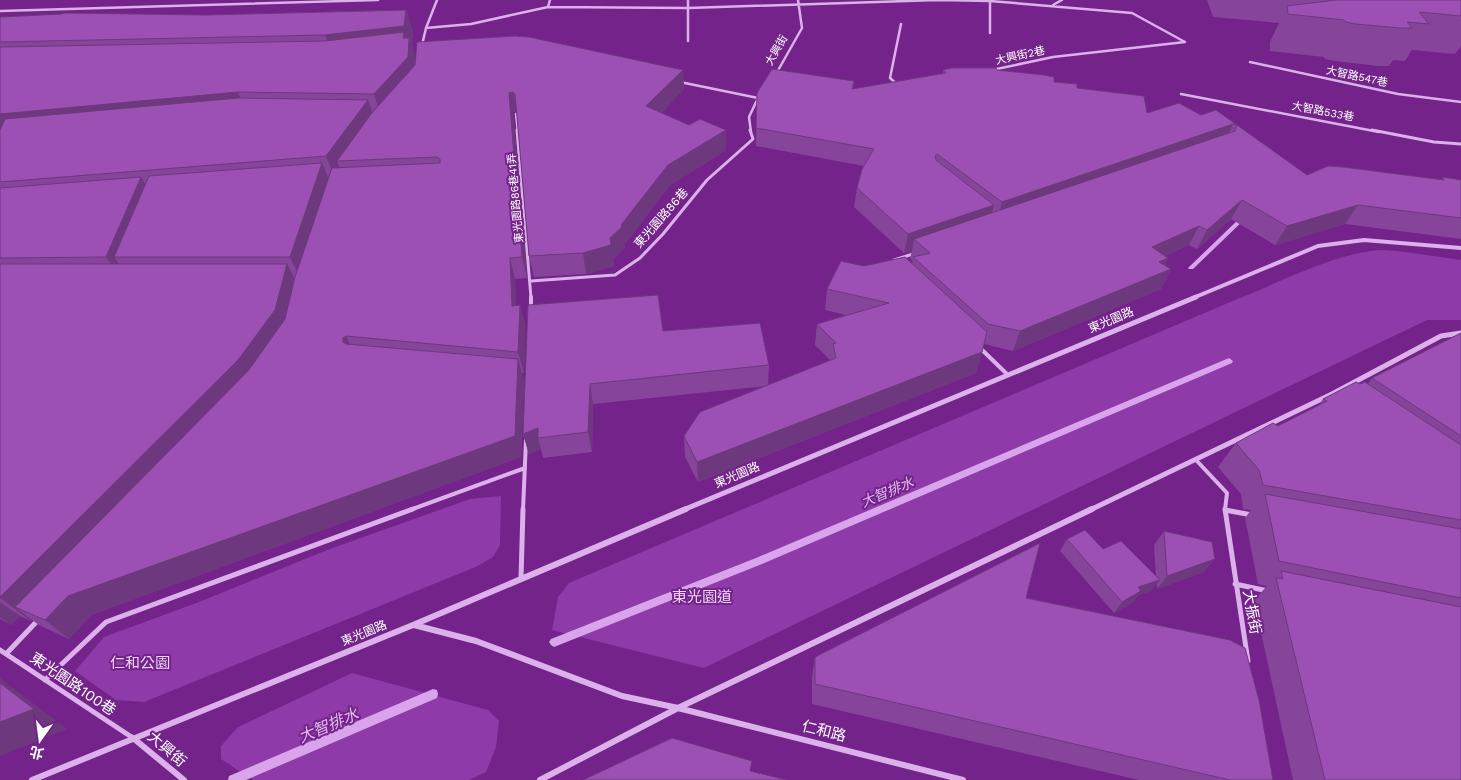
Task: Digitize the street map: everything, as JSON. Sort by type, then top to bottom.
[{"type":"street","name":"東光園路","points":[[32,780],[414,625],[521,578],[1318,246],[1364,240],[1461,248]]},
{"type":"street","points":[[540,780],[678,708],[1332,394],[1441,336],[1461,333]]},
{"type":"street","name":"仁和路","points":[[414,625],[476,641],[622,696],[678,708],[963,780]]},
{"type":"street","name":"大興街","points":[[133,738],[184,780]]},
{"type":"lane","points":[[0,11],[378,0]]},
{"type":"lane","points":[[420,51],[436,0]]},
{"type":"lane","points":[[548,7],[550,0]]},
{"type":"lane","points":[[688,0],[688,41]]},
{"type":"lane","name":"大興街","points":[[775,75],[802,28],[798,0]]},
{"type":"lane","points":[[426,28],[472,24],[548,7],[688,8],[938,0],[990,1],[1052,6],[1062,0]]},
{"type":"lane","points":[[990,1],[990,33]]},
{"type":"lane","name":"大興街2巷","points":[[990,71],[1053,58],[1185,42],[1132,14],[1052,6]]},
{"type":"lane","points":[[901,24],[890,78],[904,92]]},
{"type":"lane","name":"大智路547巷","points":[[1250,62],[1398,94],[1461,102]]},
{"type":"lane","points":[[679,82],[758,98]]},
{"type":"lane","name":"大智路533巷","points":[[1181,94],[1434,142],[1461,144]]},
{"type":"lane","name":"東光園路86巷","points":[[531,281],[615,275],[640,258],[663,234],[707,180],[753,139],[748,127],[749,115],[758,98]]},
{"type":"lane","name":"東光園路86巷41弄","points":[[516,114],[531,281]]},
{"type":"lane","points":[[889,262],[925,250]]},
{"type":"lane","points":[[530,310],[531,281]]},
{"type":"lane","points":[[973,342],[1008,375]]},
{"type":"lane","points":[[1332,394],[1340,400]]},
{"type":"lane","points":[[521,578],[526,432]]},
{"type":"lane","name":"大振街","points":[[1196,460],[1227,493],[1225,510],[1248,663]]},
{"type":"lane","points":[[45,680],[106,622],[525,468]]},
{"type":"lane","points":[[1225,510],[1255,515]]},
{"type":"lane","points":[[1235,584],[1272,592]]},
{"type":"lane","points":[[6,654],[40,618]]},
{"type":"lane","name":"東光園路100巷","points":[[0,650],[133,738]]},
{"type":"green space","name":"東光園道","points":[[1379,250],[1461,260],[1461,320],[1427,320],[704,668],[552,630],[558,597],[569,583],[1306,270],[1343,257]]},
{"type":"green space","name":"仁和公園","points":[[501,496],[500,545],[493,557],[478,566],[144,702],[116,700],[75,671],[104,637],[199,602],[327,550],[470,499]]},
{"type":"green space","points":[[352,673],[488,710],[499,721],[496,747],[486,772],[469,780],[253,780],[221,759],[221,746],[238,727]]},
{"type":"building","points":[[1336,0],[1461,0],[1461,16],[1419,12],[1429,24],[1407,22],[1412,28],[1400,28],[1288,14],[1287,6]]},
{"type":"building","points":[[406,10],[404,26],[325,35],[0,42],[0,17],[64,13],[207,15]]},
{"type":"building","points":[[404,32],[403,38],[409,38],[408,57],[374,94],[238,92],[0,114],[0,47],[325,41]]},
{"type":"building","points":[[515,36],[529,37],[683,70],[646,106],[689,125],[700,119],[726,130],[668,165],[621,225],[622,227],[610,238],[611,245],[583,253],[529,256],[515,94],[513,92],[509,93],[522,257],[510,258],[512,306],[520,305],[518,352],[346,336],[343,338],[343,342],[346,344],[518,359],[515,436],[68,596],[45,620],[15,607],[248,371],[285,319],[295,277],[332,168],[440,163],[440,159],[437,157],[337,161],[371,114],[415,65],[417,42]]},
{"type":"building","points":[[951,68],[996,68],[997,70],[1044,75],[1054,77],[1054,82],[1077,84],[1077,88],[1144,96],[1147,113],[1179,103],[1201,115],[1216,110],[1237,125],[1233,124],[1002,202],[937,154],[935,156],[936,160],[994,205],[908,234],[857,188],[862,169],[874,149],[756,128],[757,93],[772,69],[854,81],[852,89],[946,73],[943,70]]},
{"type":"building","points":[[238,98],[368,100],[326,156],[0,182],[0,130],[5,119]]},
{"type":"building","points":[[1237,125],[1307,175],[1328,166],[1444,180],[1443,177],[1461,180],[1461,218],[1358,205],[1287,226],[1242,200],[1207,230],[1199,226],[1152,247],[1168,258],[1159,262],[1171,269],[1020,331],[988,324],[913,257],[930,253],[914,239],[1235,131]]},
{"type":"building","points":[[322,163],[290,257],[114,257],[149,176]]},
{"type":"building","points":[[141,177],[106,257],[0,258],[0,188]]},
{"type":"building","points":[[905,257],[987,332],[982,352],[697,462],[684,436],[700,412],[836,358],[833,344],[836,343],[817,324],[889,303],[827,289],[841,261],[864,266]]},
{"type":"building","points":[[0,264],[287,264],[275,310],[238,360],[0,597]]},
{"type":"building","points":[[658,295],[663,331],[760,323],[769,365],[590,384],[588,432],[538,438],[538,428],[523,434],[528,305]]},
{"type":"building","points":[[1461,333],[1461,436],[1372,378]]},
{"type":"building","points":[[1356,382],[1360,384],[1365,382],[1461,445],[1461,520],[1263,485],[1259,470],[1236,443],[1273,423],[1278,426],[1327,401],[1323,399]]},
{"type":"building","points":[[1265,494],[1461,529],[1461,598],[1279,561]]},
{"type":"building","points":[[1085,530],[1103,549],[1121,541],[1160,580],[1138,587],[1141,591],[1122,602],[1067,539]]},
{"type":"building","points":[[1164,531],[1212,542],[1215,559],[1167,576]]},
{"type":"building","points":[[1040,543],[1026,598],[1230,640],[1245,648],[1259,700],[1273,780],[1230,780],[815,684],[815,657]]},
{"type":"building","points":[[1281,571],[1461,607],[1461,780],[1325,780],[1276,578],[1283,579]]},
{"type":"building","points":[[0,683],[34,709],[0,722]]},
{"type":"building","points":[[672,738],[752,761],[750,771],[787,780],[583,780]]},
{"type":"waterway","points":[[1191,268],[1245,216]]},
{"type":"waterway","name":"大智排水","points":[[554,642],[759,561],[1229,361]]},
{"type":"waterway","name":"大智排水","points":[[233,780],[433,694]]}]
